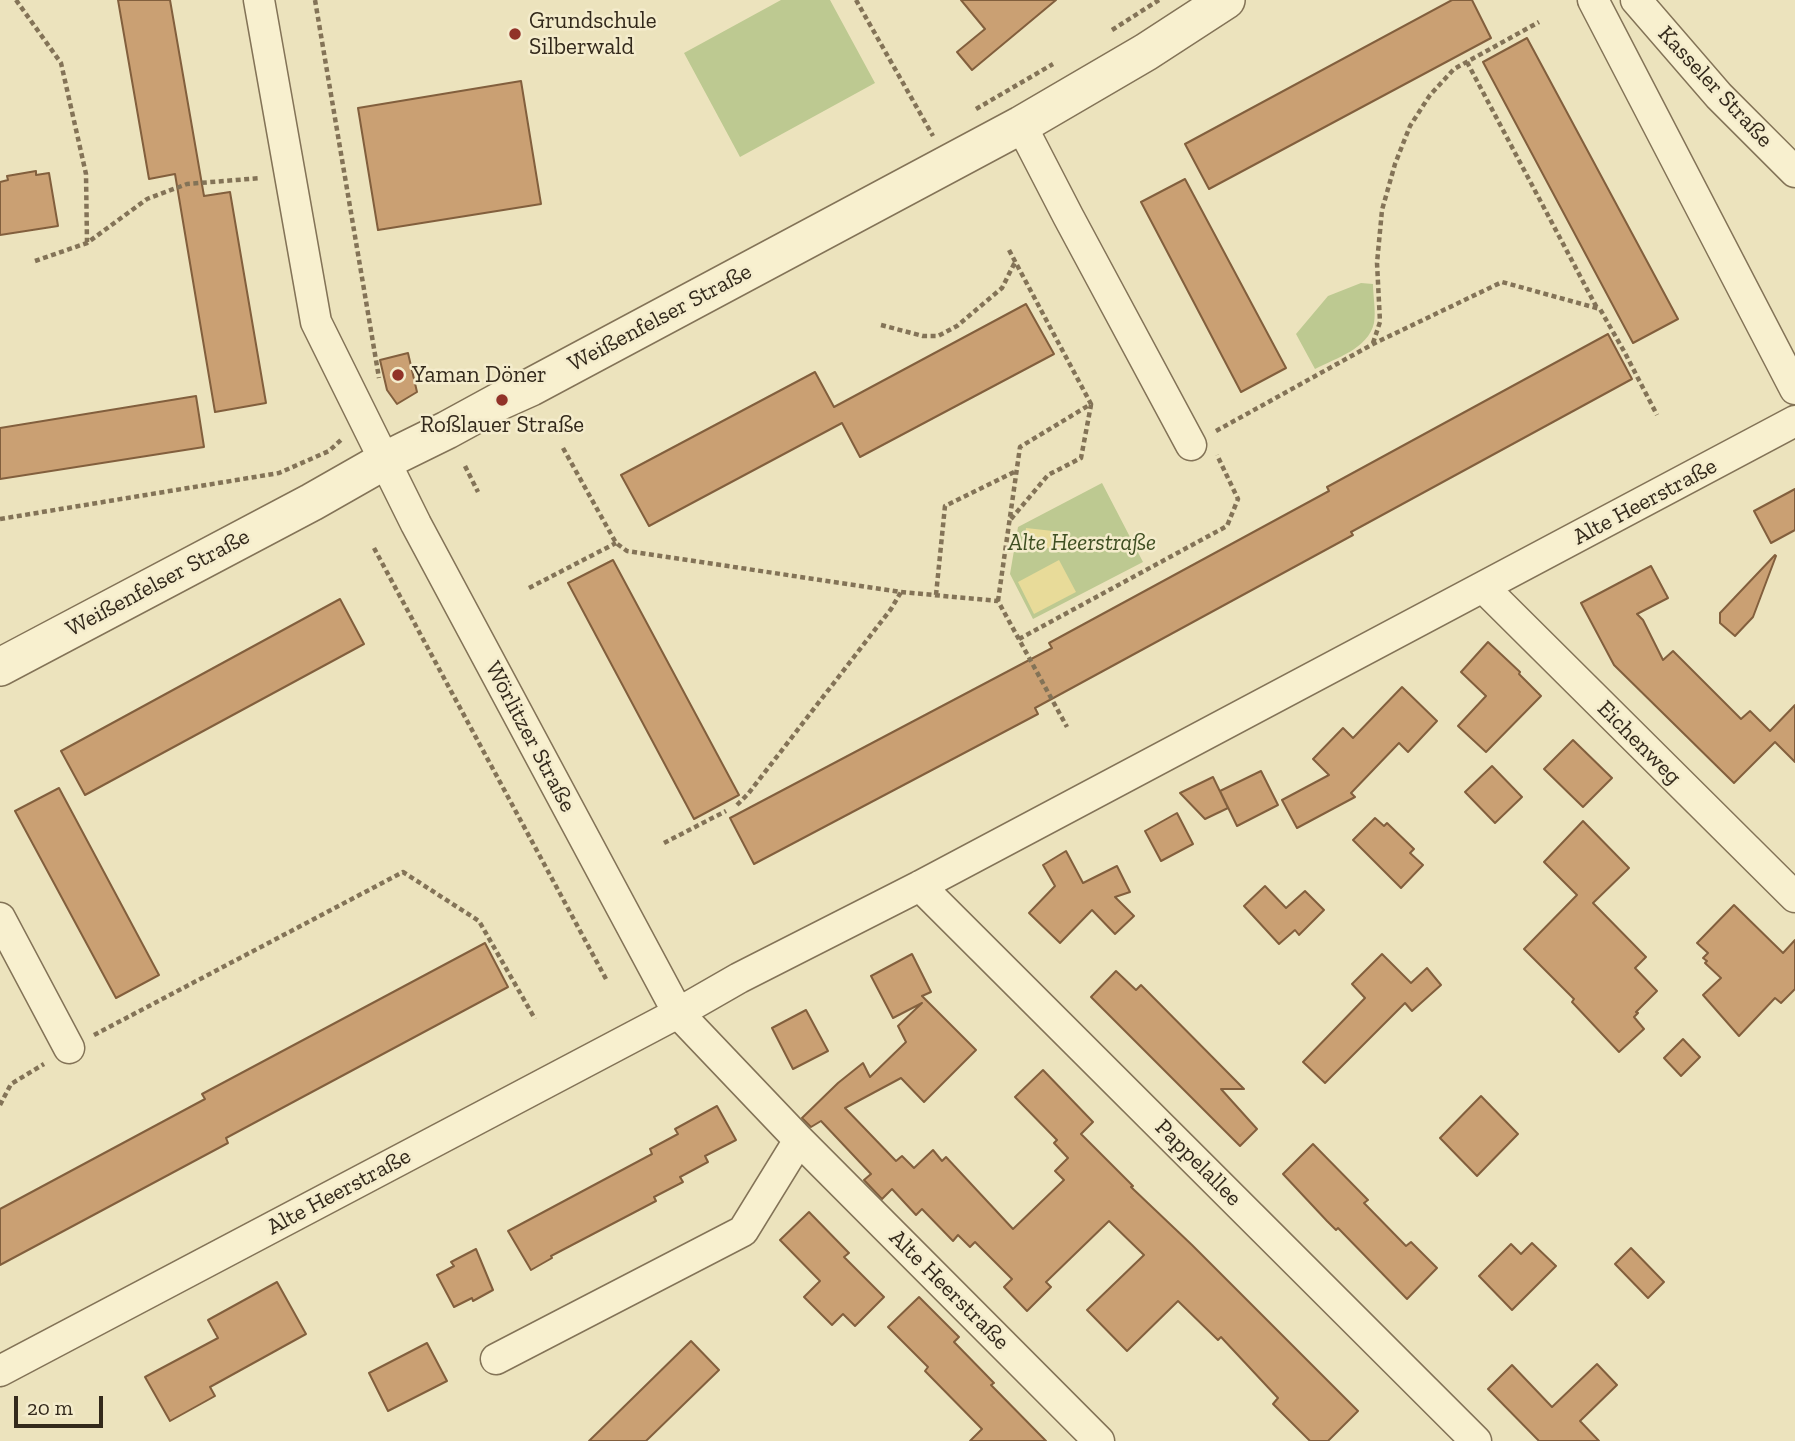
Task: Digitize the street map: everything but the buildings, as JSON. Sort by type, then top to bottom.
[{"type":"street","points":[[259,0],[316,322],[384,461]]},
{"type":"street","name":"Weißenfelser Straße","points":[[0,667],[1021,125],[1146,52],[1226,0]]},
{"type":"street","points":[[1593,0],[1795,388]]},
{"type":"street","name":"Kasseler Straße","points":[[1636,0],[1719,96],[1795,173]]},
{"type":"street","points":[[1021,125],[1068,216],[1200,440]]},
{"type":"street","name":"Alte Heerstraße","points":[[0,1371],[678,1013],[738,978],[920,886],[1795,421]]},
{"type":"street","name":"Wörlitzer Straße","points":[[384,461],[678,1013]]},
{"type":"street","name":"Eichenweg","points":[[1483,588],[1795,897]]},
{"type":"street","name":"Pappelallee","points":[[920,886],[1476,1441]]},
{"type":"street","points":[[0,918],[69,1048]]},
{"type":"street","name":"Alte Heerstraße","points":[[678,1013],[799,1140],[1099,1441]]},
{"type":"street","points":[[496,1359],[743,1231],[799,1140]]},
{"type":"path","points":[[16,0],[61,63],[86,174],[86,243]]},
{"type":"path","points":[[315,0],[380,380]]},
{"type":"path","points":[[856,0],[927,125]]},
{"type":"path","points":[[1108,33],[1159,0]]},
{"type":"path","points":[[1373,344],[1380,322],[1377,263],[1382,210],[1395,164],[1410,126],[1430,95],[1454,69],[1539,22]]},
{"type":"path","points":[[972,112],[1063,59]]},
{"type":"path","points":[[1467,62],[1597,308]]},
{"type":"path","points":[[35,261],[86,243],[147,199],[187,184],[290,176]]},
{"type":"path","points":[[1009,250],[1091,404],[1081,458],[1048,475],[1010,520]]},
{"type":"path","points":[[881,325],[923,336],[938,336],[957,326],[1002,288],[1015,261]]},
{"type":"path","points":[[1019,639],[1227,526],[1238,499],[1200,440],[1373,344],[1502,282],[1600,309],[1657,415]]},
{"type":"path","points":[[1067,727],[998,601],[1020,447],[1091,404]]},
{"type":"path","points":[[0,519],[279,473],[329,451],[354,429],[365,424]]},
{"type":"path","points":[[563,448],[617,543],[627,551],[901,592],[998,601]]},
{"type":"path","points":[[465,466],[478,492]]},
{"type":"path","points":[[936,595],[945,506],[1016,471]]},
{"type":"path","points":[[529,588],[617,543]]},
{"type":"path","points":[[374,548],[606,979]]},
{"type":"path","points":[[737,804],[748,794],[891,609],[901,592]]},
{"type":"path","points":[[664,843],[726,811]]},
{"type":"path","points":[[0,1105],[11,1084],[69,1048],[403,872],[479,921],[535,1018]]},
{"type":"green space","points":[[781,0],[830,0],[875,83],[740,157],[684,53]]},
{"type":"green space","points":[[1361,283],[1373,284],[1375,318],[1371,332],[1350,352],[1315,369],[1296,334],[1328,296]]},
{"type":"green space","name":"Alte Heerstraße","points":[[1102,483],[1143,562],[1033,619],[1010,574],[1018,527]]},
{"type":"sand","points":[[1026,528],[1062,532],[1061,550],[1024,545]]},
{"type":"sand","points":[[1059,560],[1076,592],[1034,614],[1018,582]]},
{"type":"place","name":"Grundschule Silberwald","points":[[515,34]]},
{"type":"place","name":"Yaman Döner","points":[[398,375]]},
{"type":"place","name":"Roßlauer Straße","points":[[502,400]]}]
